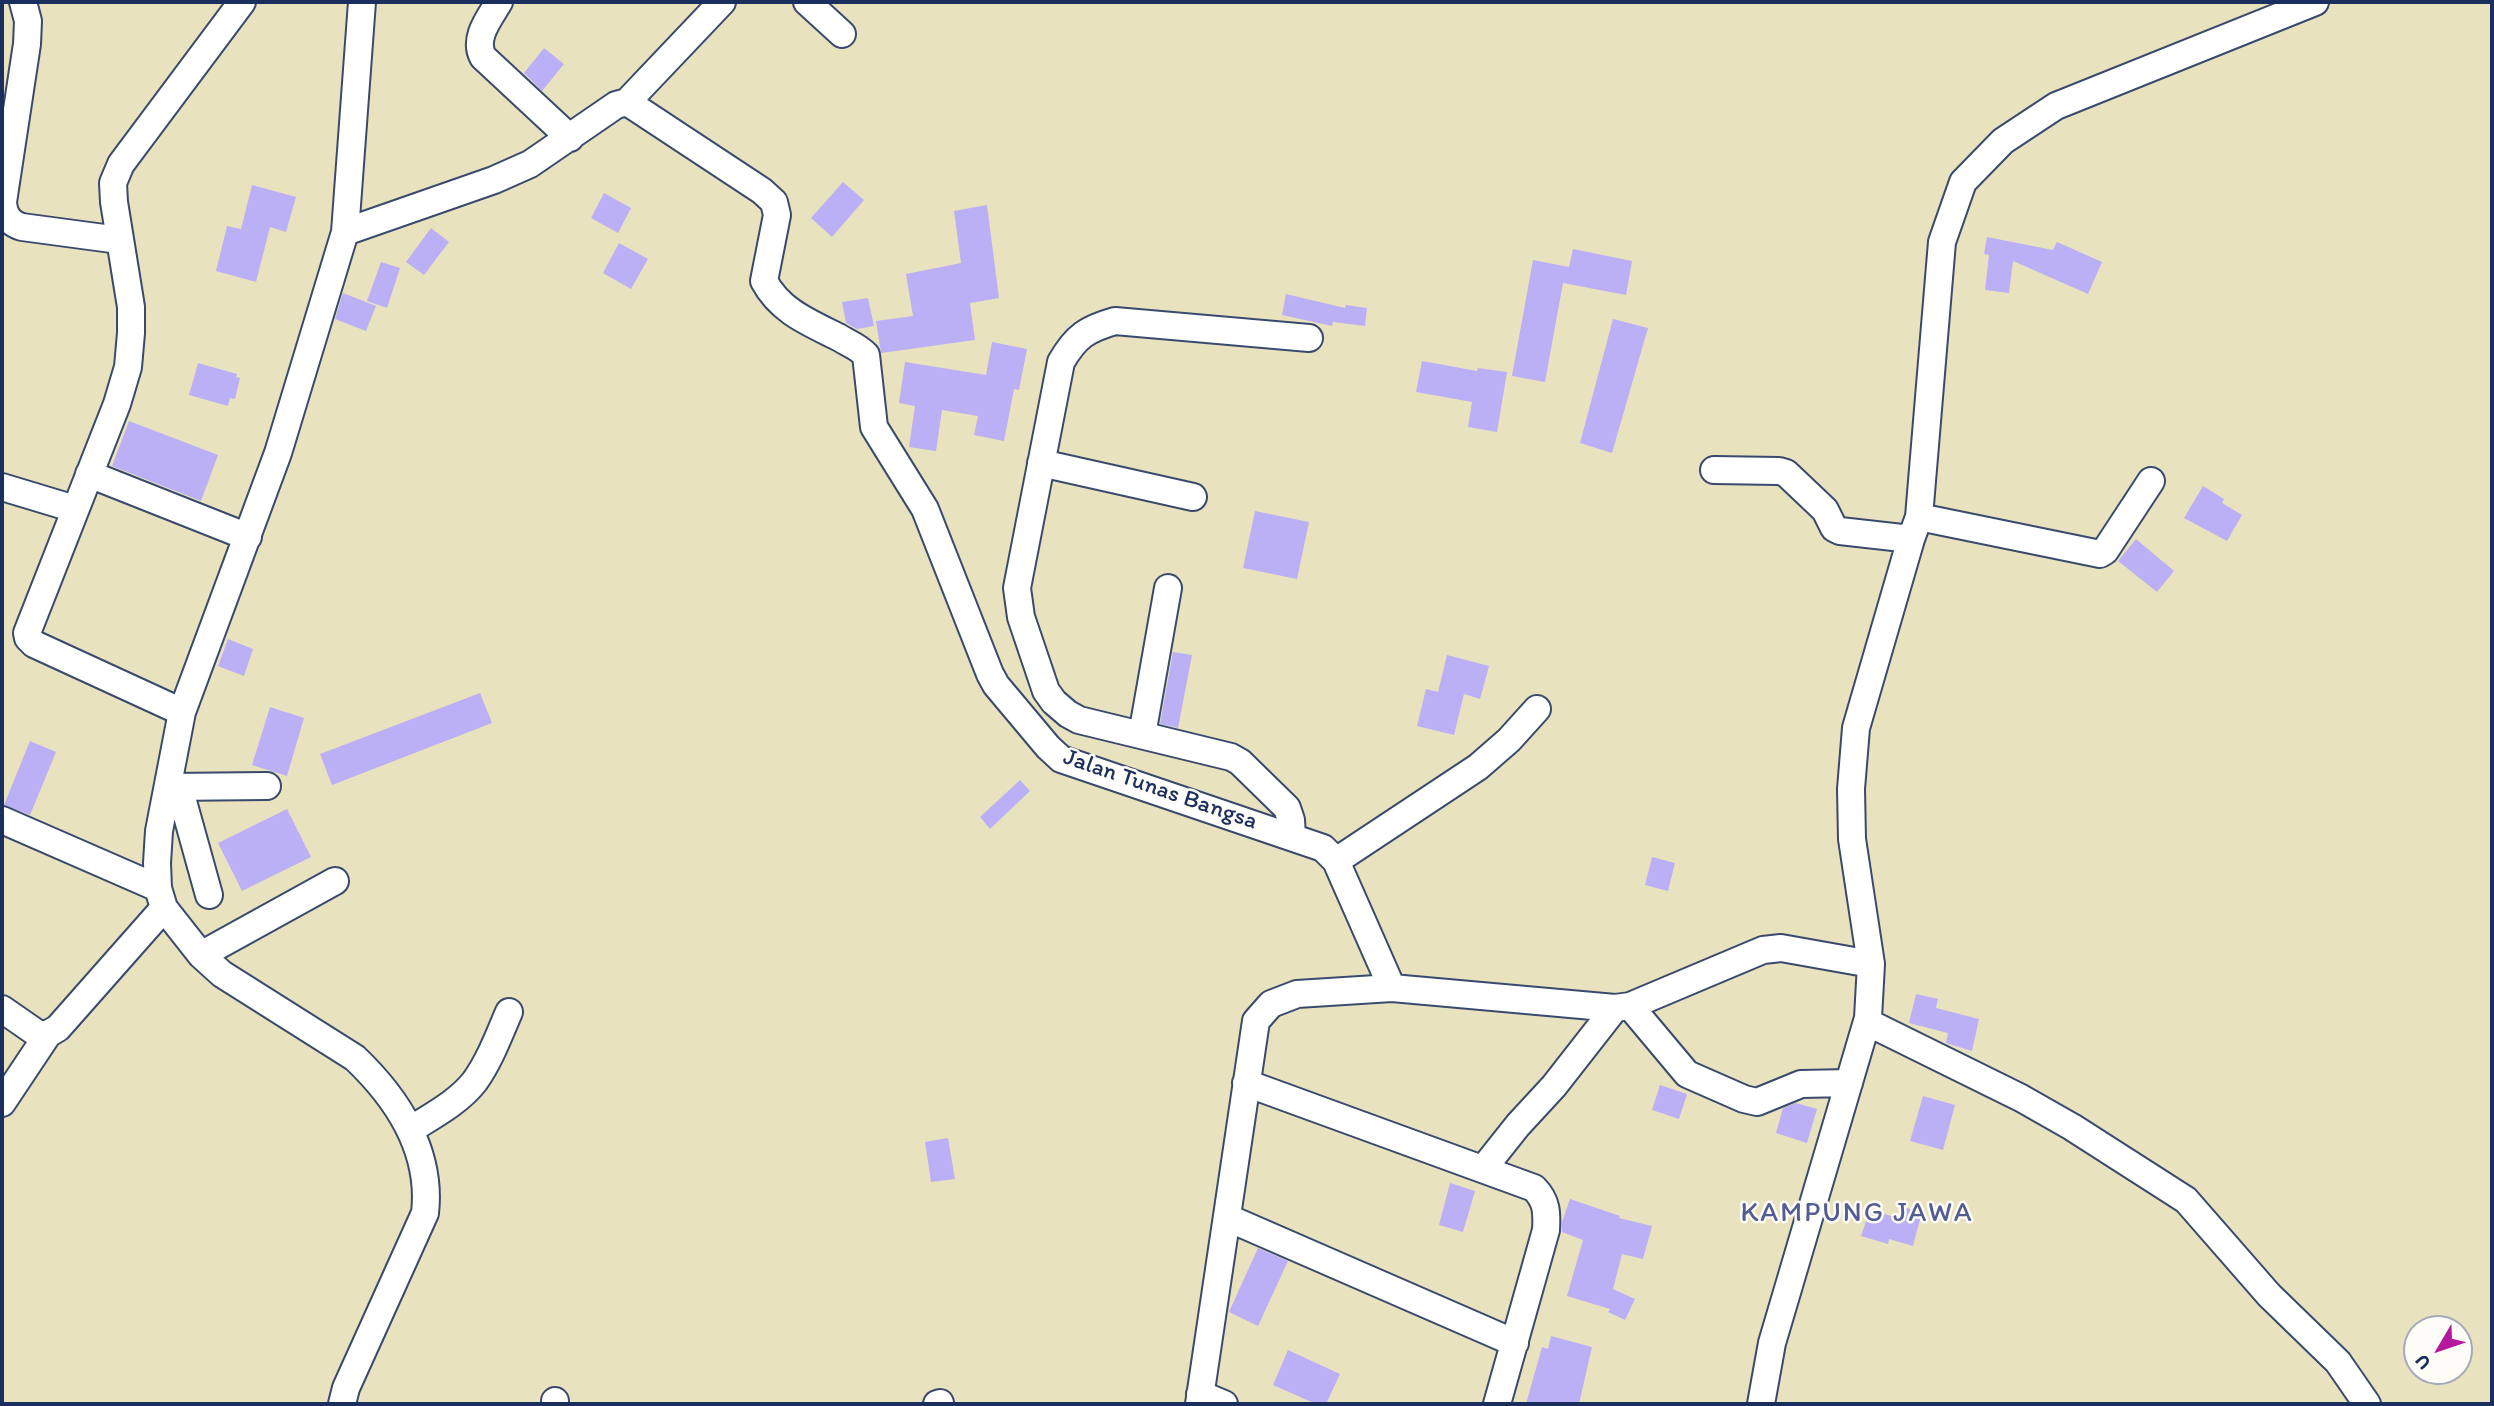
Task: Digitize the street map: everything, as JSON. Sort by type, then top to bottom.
[{"type":"street","points":[[23,2],[27,21],[27,44],[3,202],[4,211],[9,220],[22,227],[120,240]]},
{"type":"street","points":[[182,712],[44,649],[28,638],[28,624],[117,404],[128,367],[131,307],[113,183],[121,164],[242,2]]},
{"type":"street","points":[[342,1404],[346,1388],[425,1213],[425,1170],[402,1114],[373,1074],[355,1058],[222,974],[201,956],[161,898],[157,863],[159,831],[173,787],[182,712],[278,453],[345,232],[362,2]]},
{"type":"street","points":[[499,2],[479,39],[478,48],[482,57],[570,138]]},
{"type":"street","points":[[345,232],[494,180],[530,164],[616,105],[627,102],[722,2]]},
{"type":"street","points":[[807,2],[842,34]]},
{"type":"street","points":[[1761,1404],[1772,1343],[1867,1022],[1871,964],[1852,838],[1851,789],[1856,728],[1915,528],[1942,242],[1963,182],[2003,141],[2056,106],[2315,2]]},
{"type":"street","name":"Jalan Tunas Bangsa","points":[[627,102],[762,191],[774,202],[777,215],[764,281],[774,297],[790,313],[856,347],[866,355],[874,427],[925,509],[990,674],[996,685],[1048,747],[1070,764],[1292,836],[1324,848],[1336,861]]},
{"type":"street","points":[[1292,836],[1287,808],[1240,762],[1231,757],[1079,720],[1054,702],[1046,691],[1021,617],[1017,588],[1061,362],[1072,343],[1093,327],[1115,321],[1309,338]]},
{"type":"street","points":[[1041,463],[1193,497]]},
{"type":"street","points":[[1714,470],[1786,473],[1825,510],[1834,528],[1840,531],[1915,528],[2100,554],[2105,551],[2151,481]]},
{"type":"street","points":[[89,474],[248,537]]},
{"type":"street","points":[[2,487],[75,509]]},
{"type":"street","points":[[1142,735],[1168,588]]},
{"type":"street","points":[[1392,988],[1336,861],[1478,767],[1509,740],[1537,709]]},
{"type":"street","points":[[173,787],[267,786]]},
{"type":"street","points":[[173,787],[209,895]]},
{"type":"street","points":[[2,820],[161,898]]},
{"type":"street","points":[[201,956],[335,881]]},
{"type":"street","points":[[2,1103],[48,1034],[58,1028],[161,898]]},
{"type":"street","points":[[1483,1168],[1623,1007],[1763,950],[1781,948],[1871,964]]},
{"type":"street","points":[[1208,1401],[1246,1083],[1256,1021],[1271,1004],[1297,994],[1392,988],[1623,1007],[1688,1074],[1744,1099],[1757,1102],[1801,1084],[1849,1083]]},
{"type":"street","points":[[2,1010],[38,1034],[48,1034]]},
{"type":"street","points":[[410,1130],[455,1100],[474,1083],[485,1066],[509,1012]]},
{"type":"street","points":[[1867,1022],[2072,1126],[2186,1200],[2269,1295],[2338,1362],[2367,1404]]},
{"type":"street","points":[[1246,1083],[1534,1188],[1544,1200],[1547,1210],[1546,1230],[1497,1404]]},
{"type":"street","points":[[1228,1218],[1516,1343]]},
{"type":"building","points":[[544,48],[564,64],[542,91],[524,73]]},
{"type":"building","points":[[843,182],[864,200],[832,237],[811,218]]},
{"type":"building","points":[[252,185],[296,197],[286,232],[270,227],[256,282],[216,271],[227,226],[241,229]]},
{"type":"building","points":[[604,193],[631,208],[618,233],[591,218]]},
{"type":"building","points":[[987,205],[999,298],[970,303],[975,340],[881,353],[876,321],[913,316],[906,274],[961,263],[954,211]]},
{"type":"building","points":[[431,228],[449,242],[424,275],[406,262]]},
{"type":"building","points":[[1987,237],[2053,250],[2057,242],[2102,262],[2088,294],[2013,261],[2009,293],[1985,290],[1989,255],[1984,254]]},
{"type":"building","points":[[619,243],[648,259],[631,289],[603,273]]},
{"type":"building","points":[[1573,249],[1632,261],[1626,295],[1563,283],[1545,382],[1512,376],[1533,260],[1569,267]]},
{"type":"building","points":[[381,262],[400,268],[387,308],[367,301]]},
{"type":"building","points":[[343,293],[376,306],[366,331],[335,319]]},
{"type":"building","points":[[1286,294],[1345,308],[1346,305],[1367,308],[1365,326],[1333,322],[1332,326],[1282,315]]},
{"type":"building","points":[[868,298],[874,326],[857,329],[846,323],[842,302]]},
{"type":"building","points":[[1613,319],[1648,328],[1612,453],[1580,443]]},
{"type":"building","points":[[992,342],[1027,349],[1019,390],[1014,389],[1004,441],[974,435],[978,416],[942,410],[936,451],[909,447],[915,406],[899,403],[905,362],[986,375]]},
{"type":"building","points":[[1422,361],[1477,371],[1478,368],[1507,372],[1497,432],[1468,427],[1472,402],[1416,392]]},
{"type":"building","points":[[198,363],[237,374],[236,377],[240,378],[235,399],[230,398],[228,406],[189,395]]},
{"type":"building","points":[[129,421],[218,455],[201,501],[112,466]]},
{"type":"building","points":[[2203,486],[2224,499],[2222,503],[2242,515],[2227,541],[2184,518]]},
{"type":"building","points":[[1255,511],[1309,522],[1297,579],[1243,568]]},
{"type":"building","points":[[2136,539],[2174,571],[2157,592],[2118,561]]},
{"type":"building","points":[[228,639],[253,649],[244,676],[218,666]]},
{"type":"building","points":[[1173,652],[1192,655],[1178,728],[1160,724]]},
{"type":"building","points":[[1447,655],[1489,666],[1480,699],[1464,694],[1454,735],[1417,726],[1426,689],[1438,692]]},
{"type":"building","points":[[480,693],[492,723],[332,785],[320,754]]},
{"type":"building","points":[[270,707],[304,718],[287,776],[252,765]]},
{"type":"building","points":[[30,741],[56,752],[30,815],[4,805]]},
{"type":"building","points":[[1020,780],[1030,791],[990,829],[980,817]]},
{"type":"building","points":[[287,809],[311,857],[242,891],[218,843]]},
{"type":"building","points":[[1652,857],[1675,863],[1668,891],[1645,885]]},
{"type":"building","points":[[1916,994],[1938,999],[1936,1008],[1979,1019],[1972,1051],[1946,1043],[1948,1033],[1909,1023]]},
{"type":"building","points":[[1660,1085],[1687,1094],[1679,1119],[1652,1110]]},
{"type":"building","points":[[1923,1096],[1955,1105],[1943,1150],[1910,1141]]},
{"type":"building","points":[[1796,1103],[1817,1109],[1807,1143],[1776,1133],[1783,1108]]},
{"type":"building","points":[[948,1138],[955,1179],[931,1182],[925,1142]]},
{"type":"building","points":[[1450,1183],[1475,1191],[1463,1232],[1439,1225]]},
{"type":"building","points":[[1570,1199],[1620,1216],[1619,1218],[1652,1226],[1643,1259],[1622,1254],[1613,1289],[1635,1299],[1625,1320],[1608,1312],[1610,1309],[1567,1296],[1583,1240],[1562,1232],[1562,1222]]},
{"type":"building","points":[[1903,1207],[1922,1212],[1913,1246],[1889,1239],[1888,1244],[1861,1236],[1870,1209],[1900,1219]]},
{"type":"building","points":[[1258,1248],[1288,1261],[1258,1326],[1229,1312]]},
{"type":"building","points":[[1551,1336],[1592,1347],[1579,1404],[1526,1404],[1542,1347],[1548,1349]]},
{"type":"building","points":[[1288,1350],[1340,1374],[1326,1404],[1316,1404],[1273,1385]]},
{"type":"district","name":"KAMPUNG JAWA","points":[[1857,1214]]}]
